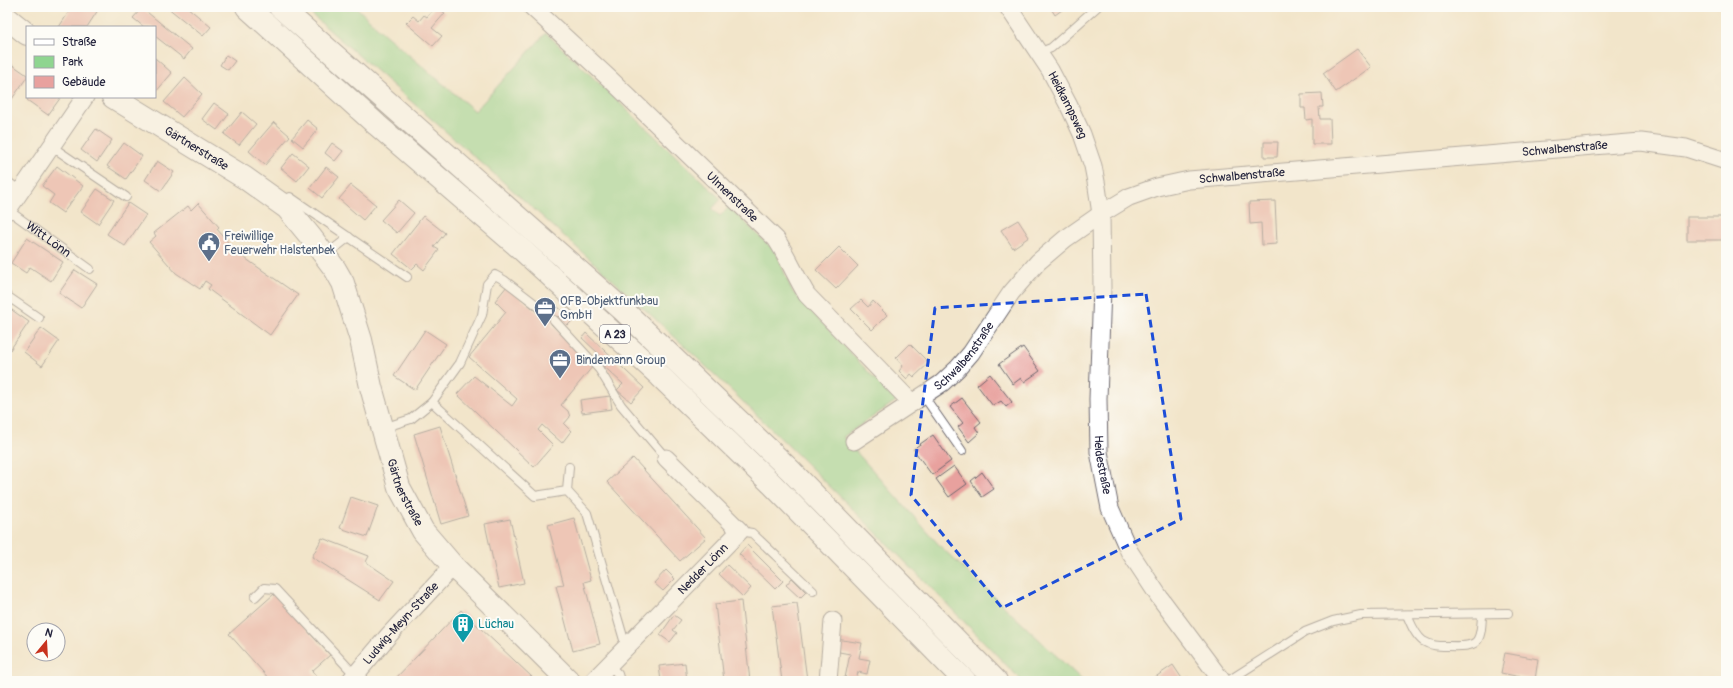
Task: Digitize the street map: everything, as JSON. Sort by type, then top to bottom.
[{"type":"main road","name":"A 23","points":[[247,7],[383,130],[520,248],[649,365],[783,495],[965,681]]},
{"type":"main road","name":"A 23","points":[[280,7],[624,312],[790,470],[996,681]]},
{"type":"main road","points":[[7,18],[26,33]]},
{"type":"main road","name":"Gärtnerstraße","points":[[115,98],[221,162],[279,202],[287,208],[326,255],[343,283],[350,303],[361,340],[371,387],[399,487],[423,530],[452,566],[569,681]]},
{"type":"street","name":"Ulmenstraße","points":[[532,7],[611,80],[776,239],[807,295],[917,399]]},
{"type":"street","name":"Heidkampsweg","points":[[1008,7],[1070,106],[1093,166],[1101,214]]},
{"type":"street","name":"Witt Lönn","points":[[7,211],[14,186],[51,146],[84,98]]},
{"type":"street","name":"Schwalbenstraße","points":[[854,441],[942,383],[958,368],[971,353],[1011,293],[1038,262],[1064,239],[1129,197],[1157,187],[1188,180],[1641,142],[1686,148],[1726,161]]},
{"type":"street","name":"Heidestraße","points":[[1101,214],[1102,288],[1098,399],[1099,452],[1110,508],[1129,551],[1160,598],[1222,681]]},
{"type":"street","points":[[666,458],[740,531]]},
{"type":"street","name":"Nedder Lönn","points":[[593,681],[740,531]]},
{"type":"street","name":"Ludwig-Meyn-Straße","points":[[353,678],[389,635],[452,566]]},
{"type":"street","points":[[828,681],[833,621]]},
{"type":"lane","points":[[1038,53],[1051,48],[1097,7]]},
{"type":"lane","points":[[51,146],[126,197]]},
{"type":"lane","points":[[279,202],[290,197],[407,277]]},
{"type":"lane","name":"Witt Lönn","points":[[7,211],[90,269]]},
{"type":"lane","points":[[326,255],[349,237]]},
{"type":"lane","points":[[382,428],[411,420],[432,402],[460,363],[482,315],[487,284],[495,275],[504,280],[543,310]]},
{"type":"lane","points":[[7,296],[39,318]]},
{"type":"lane","points":[[554,320],[600,368],[621,405],[666,458]]},
{"type":"lane","points":[[917,399],[962,451]]},
{"type":"lane","points":[[432,402],[535,496],[567,491]]},
{"type":"lane","points":[[569,467],[567,491],[587,513],[626,647]]},
{"type":"lane","points":[[740,531],[752,533],[813,591]]},
{"type":"lane","points":[[255,597],[264,588],[275,589],[353,678]]},
{"type":"lane","points":[[1228,681],[1305,632],[1332,621],[1361,615],[1508,613]]},
{"type":"lane","points":[[1407,615],[1414,630],[1423,641],[1433,646],[1463,647],[1472,646],[1481,634],[1482,614]]},
{"type":"lane","points":[[609,665],[618,674],[620,681]]},
{"type":"highlighted area","points":[[1146,294],[1181,519],[1002,608],[911,495],[935,308]]},
{"type":"green space","points":[[303,7],[356,7],[383,33],[475,111],[546,33],[721,199],[712,209],[720,216],[729,207],[776,252],[792,291],[896,401],[843,437],[940,546],[1083,681],[1022,681],[822,478],[668,330],[538,213]]},
{"type":"building","points":[[72,7],[93,7],[98,10],[88,26],[60,26]]},
{"type":"building","points":[[167,7],[187,7],[211,27],[203,36]]},
{"type":"building","points":[[435,7],[445,13],[432,28],[442,36],[433,46],[406,23],[413,16],[419,21],[424,15],[427,17]]},
{"type":"building","points":[[1050,7],[1066,7],[1055,15]]},
{"type":"building","points":[[142,8],[192,49],[184,59],[156,37],[156,26],[143,26],[133,18]]},
{"type":"building","points":[[1357,49],[1371,67],[1336,92],[1323,73]]},
{"type":"building","points":[[226,55],[235,61],[228,70],[220,65]]},
{"type":"building","points":[[156,59],[172,73],[156,92]]},
{"type":"building","points":[[7,61],[26,74],[26,78],[12,99],[7,95]]},
{"type":"building","points":[[185,78],[202,94],[182,117],[164,102]]},
{"type":"building","points":[[1322,93],[1323,107],[1319,107],[1320,119],[1330,119],[1331,144],[1312,144],[1312,119],[1306,120],[1305,108],[1301,108],[1301,94]]},
{"type":"building","points":[[28,98],[60,98],[48,115],[27,100]]},
{"type":"building","points":[[214,103],[229,114],[217,130],[202,119]]},
{"type":"building","points":[[242,112],[256,124],[239,145],[224,134]]},
{"type":"building","points":[[307,120],[318,129],[303,147],[292,138]]},
{"type":"building","points":[[274,122],[290,136],[265,165],[249,151]]},
{"type":"building","points":[[96,129],[112,140],[97,162],[81,150]]},
{"type":"building","points":[[1264,142],[1278,142],[1277,157],[1264,157]]},
{"type":"building","points":[[124,143],[142,156],[126,179],[107,166]]},
{"type":"building","points":[[332,143],[343,151],[335,161],[325,153]]},
{"type":"building","points":[[293,153],[309,166],[297,181],[281,168]]},
{"type":"building","points":[[157,161],[174,172],[161,191],[145,180]]},
{"type":"building","points":[[57,166],[83,186],[63,213],[49,203],[54,195],[42,186]]},
{"type":"building","points":[[326,167],[339,177],[322,198],[310,188]]},
{"type":"building","points":[[351,185],[376,205],[363,220],[339,199]]},
{"type":"building","points":[[97,189],[114,200],[98,224],[81,212]]},
{"type":"building","points":[[399,200],[414,213],[397,233],[381,220]]},
{"type":"building","points":[[1275,201],[1277,244],[1262,245],[1261,223],[1250,224],[1249,202]]},
{"type":"building","points":[[128,203],[146,215],[125,246],[107,234]]},
{"type":"building","name":"Freiwillige Feuerwehr Halstenbek","points":[[198,203],[219,227],[217,229],[236,252],[298,295],[270,335],[208,289],[211,285],[205,281],[200,289],[176,273],[149,242],[156,236],[154,233],[188,206],[191,210]]},
{"type":"building","points":[[423,216],[445,233],[434,247],[439,250],[424,270],[417,264],[412,269],[393,254]]},
{"type":"building","points":[[1687,217],[1726,217],[1726,240],[1687,240]]},
{"type":"building","points":[[1018,220],[1029,237],[1013,248],[1001,230]]},
{"type":"building","points":[[27,238],[63,262],[51,281],[30,267],[26,273],[11,263]]},
{"type":"building","points":[[839,247],[858,266],[836,289],[816,270]]},
{"type":"building","points":[[75,270],[97,284],[81,308],[59,293]]},
{"type":"building","points":[[507,286],[539,314],[551,301],[573,320],[568,325],[558,316],[551,324],[593,366],[561,405],[568,411],[570,417],[564,424],[571,431],[562,443],[542,425],[538,430],[553,445],[534,467],[457,394],[474,376],[512,406],[517,399],[469,357],[506,312],[495,301]]},
{"type":"building","points":[[861,300],[868,307],[873,301],[887,315],[872,330],[851,309]]},
{"type":"building","points":[[9,308],[29,322],[10,350],[7,348],[7,311]]},
{"type":"building","points":[[41,328],[59,341],[42,366],[24,352]]},
{"type":"building","points":[[425,330],[446,344],[415,390],[394,376]]},
{"type":"building","points":[[586,333],[644,388],[631,402],[617,390],[623,384],[596,359],[600,355],[582,338]]},
{"type":"building","points":[[910,344],[929,363],[914,377],[911,374],[907,379],[899,371],[903,366],[896,358]]},
{"type":"building","points":[[1023,347],[1040,371],[1024,382],[1021,378],[1013,384],[999,364]]},
{"type":"building","points":[[990,374],[1012,402],[1006,407],[1001,401],[993,406],[977,385]]},
{"type":"building","points":[[610,396],[612,409],[582,413],[580,400]]},
{"type":"building","points":[[962,398],[981,422],[975,427],[979,433],[969,442],[958,427],[963,423],[950,407]]},
{"type":"building","points":[[440,426],[468,516],[441,524],[414,434]]},
{"type":"building","points":[[933,435],[951,461],[932,475],[913,449]]},
{"type":"building","points":[[633,458],[706,538],[680,561],[607,482]]},
{"type":"building","points":[[954,466],[967,484],[949,497],[936,479]]},
{"type":"building","points":[[982,472],[994,489],[982,497],[971,481]]},
{"type":"building","points":[[351,497],[378,506],[367,537],[340,528]]},
{"type":"building","points":[[574,518],[591,580],[584,582],[600,644],[573,651],[556,586],[564,585],[548,525]]},
{"type":"building","points":[[510,519],[524,583],[499,588],[485,524]]},
{"type":"building","points":[[322,538],[369,556],[366,562],[394,581],[380,600],[312,557]]},
{"type":"building","points":[[747,545],[783,581],[775,589],[739,554]]},
{"type":"building","points":[[727,565],[751,588],[743,597],[719,574]]},
{"type":"building","points":[[666,570],[675,579],[663,591],[654,583]]},
{"type":"building","points":[[792,578],[806,592],[800,598],[786,585]]},
{"type":"building","points":[[274,594],[330,655],[312,671],[318,678],[315,681],[271,681],[229,634]]},
{"type":"building","points":[[741,601],[750,681],[724,681],[715,604]]},
{"type":"building","points":[[797,603],[807,680],[782,681],[772,606]]},
{"type":"building","name":"Lüchau","points":[[461,610],[533,678],[536,681],[393,681]]},
{"type":"building","points":[[674,615],[681,620],[673,630],[677,633],[670,642],[660,635]]},
{"type":"building","points":[[836,639],[862,643],[859,658],[870,660],[867,674],[858,672],[856,681],[843,681],[850,654],[834,651]]},
{"type":"building","points":[[1505,653],[1538,659],[1535,680],[1501,673]]},
{"type":"building","points":[[685,663],[687,681],[661,681],[659,666]]},
{"type":"building","points":[[1173,665],[1183,680],[1188,677],[1191,681],[1151,680]]},
{"type":"place","name":"Freiwillige Feuerwehr Halstenbek","points":[[209,262]]},
{"type":"place","name":"OFB-Objektfunkbau GmbH","points":[[545,328]]},
{"type":"place","name":"Bindemann Group","points":[[560,380]]},
{"type":"place","name":"Lüchau","points":[[463,644]]}]
